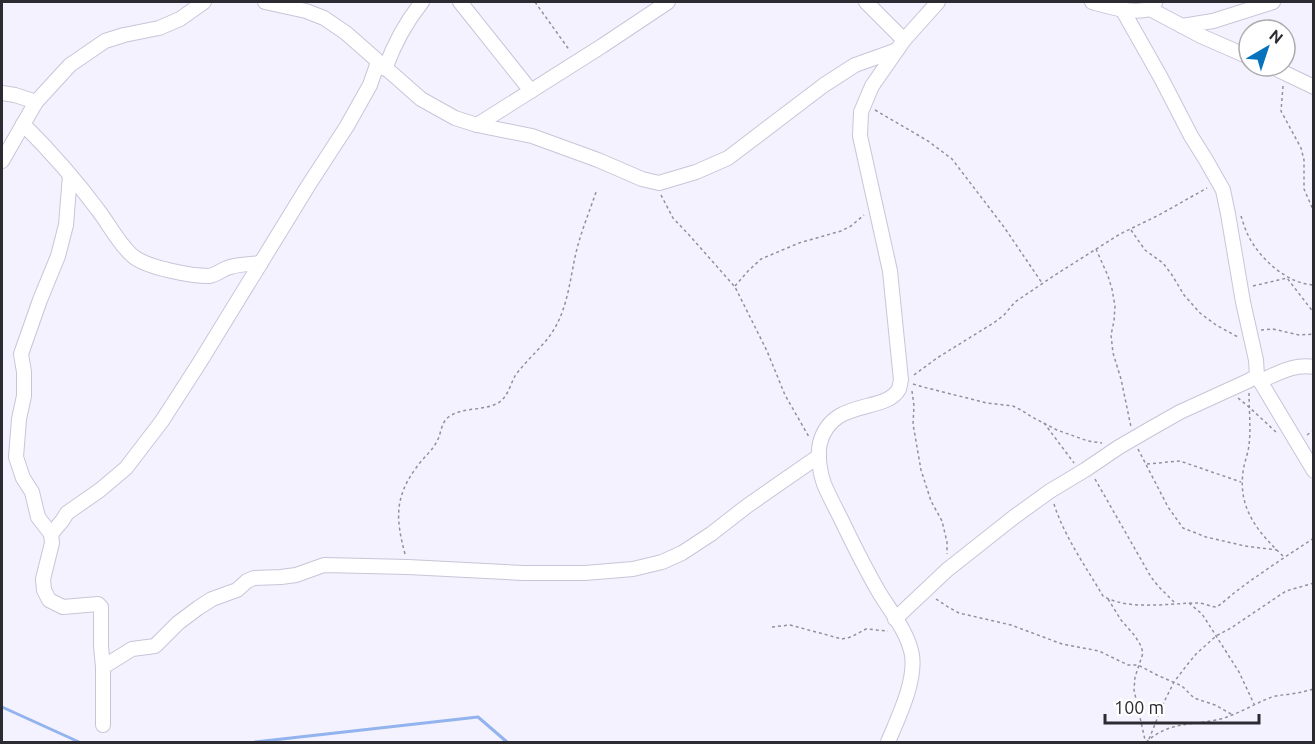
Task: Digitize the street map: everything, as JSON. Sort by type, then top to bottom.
[{"type":"street","points":[[2,161],[36,102],[70,65],[105,41],[159,28],[180,19],[204,2]]},
{"type":"street","points":[[265,2],[306,11],[324,18],[346,33],[421,99],[455,118],[477,125],[532,136],[642,179],[659,183],[696,172],[728,158],[824,85],[855,65],[901,45]]},
{"type":"street","points":[[51,534],[67,513],[112,481],[141,449],[200,362],[347,126],[375,74],[422,2]]},
{"type":"street","points":[[460,2],[531,91]]},
{"type":"street","points":[[477,125],[668,2]]},
{"type":"street","points":[[866,2],[901,45]]},
{"type":"street","points":[[888,742],[905,698],[912,671],[912,655],[903,633],[867,573],[824,483],[819,444],[825,429],[838,417],[854,409],[885,400],[899,389],[901,371],[891,271],[860,136],[861,112],[872,86],[901,45],[938,2]]},
{"type":"street","points":[[1092,2],[1122,9],[1145,10],[1153,5],[1182,26],[1237,52]]},
{"type":"street","points":[[1182,26],[1213,21],[1273,2]]},
{"type":"street","points":[[1122,9],[1222,190],[1258,378],[1314,471]]},
{"type":"street","points":[[1293,78],[1314,87]]},
{"type":"street","points":[[2,93],[36,102]]},
{"type":"street","points":[[23,124],[48,148],[119,239],[134,256],[143,262],[181,273],[210,276],[227,267],[261,263]]},
{"type":"street","points":[[70,175],[68,207],[58,256],[21,354],[24,396],[19,419],[16,457],[23,478],[32,492],[38,517],[51,534],[52,543],[43,579],[44,590],[50,600],[63,607],[98,604],[101,607],[104,725]]},
{"type":"street","points":[[895,619],[947,570],[1014,517],[1050,491],[1133,439],[1180,412],[1258,378],[1297,366],[1314,367]]},
{"type":"street","points":[[103,667],[132,650],[155,646],[178,623],[198,608],[212,599],[237,590],[254,578],[296,575],[324,565],[523,573],[585,573],[633,569],[662,562],[682,553],[711,534],[819,455]]},
{"type":"path","points":[[535,2],[577,62]]},
{"type":"path","points":[[1284,78],[1281,111],[1301,148],[1304,160],[1304,189],[1314,212]]},
{"type":"path","points":[[864,104],[928,141],[952,159],[1042,283]]},
{"type":"path","points":[[901,371],[908,380],[937,358],[995,322],[1015,302],[1042,283],[1130,229],[1218,181]]},
{"type":"path","points":[[659,183],[661,198],[673,218],[735,287],[767,351],[785,395],[819,455]]},
{"type":"path","points":[[408,567],[398,513],[400,496],[407,481],[426,454],[435,446],[443,424],[449,417],[458,412],[479,409],[500,402],[525,363],[553,332],[565,304],[582,233],[596,192]]},
{"type":"path","points":[[735,287],[761,259],[799,243],[841,231],[851,226],[876,205]]},
{"type":"path","points":[[1241,215],[1253,243],[1271,265],[1287,278],[1314,313]]},
{"type":"path","points":[[1130,229],[1145,250],[1163,263],[1184,295],[1200,313],[1253,348]]},
{"type":"path","points":[[1096,249],[1112,289],[1115,306],[1111,335],[1113,353],[1121,379],[1133,439],[1168,507],[1183,528],[1191,532],[1245,546],[1277,550]]},
{"type":"path","points":[[1240,289],[1287,278],[1314,285]]},
{"type":"path","points":[[1249,330],[1273,329],[1299,335],[1314,334]]},
{"type":"path","points":[[947,570],[947,542],[942,521],[931,501],[921,470],[913,424],[910,382],[987,403],[1012,406],[1057,430],[1088,441],[1106,443]]},
{"type":"path","points":[[1223,392],[1234,396],[1249,407],[1282,439]]},
{"type":"path","points":[[1249,407],[1249,443],[1243,471],[1242,497],[1250,517],[1266,539],[1285,558]]},
{"type":"path","points":[[1044,423],[1085,470],[1151,577],[1175,604]]},
{"type":"path","points":[[1147,464],[1180,461],[1242,483]]},
{"type":"path","points":[[1050,491],[1072,544],[1103,596],[1141,646],[1143,653],[1135,677],[1134,690],[1146,742]]},
{"type":"path","points":[[1107,599],[1143,605],[1200,603],[1216,607],[1314,537]]},
{"type":"path","points":[[1149,739],[1174,682],[1186,665],[1216,636],[1286,591],[1314,583]]},
{"type":"path","points":[[926,591],[959,613],[1011,625],[1062,644],[1099,651],[1128,665],[1138,665],[1182,686],[1194,698],[1215,705],[1233,715]]},
{"type":"path","points":[[1189,603],[1202,614],[1239,672],[1255,705]]},
{"type":"path","points":[[772,627],[790,625],[842,639],[870,629],[903,633]]},
{"type":"path","points":[[1146,742],[1155,734],[1182,724],[1216,720],[1233,715],[1274,696],[1314,689]]},
{"type":"waterway","points":[[2,707],[79,742]]},
{"type":"waterway","points":[[255,742],[478,717],[507,742]]}]
